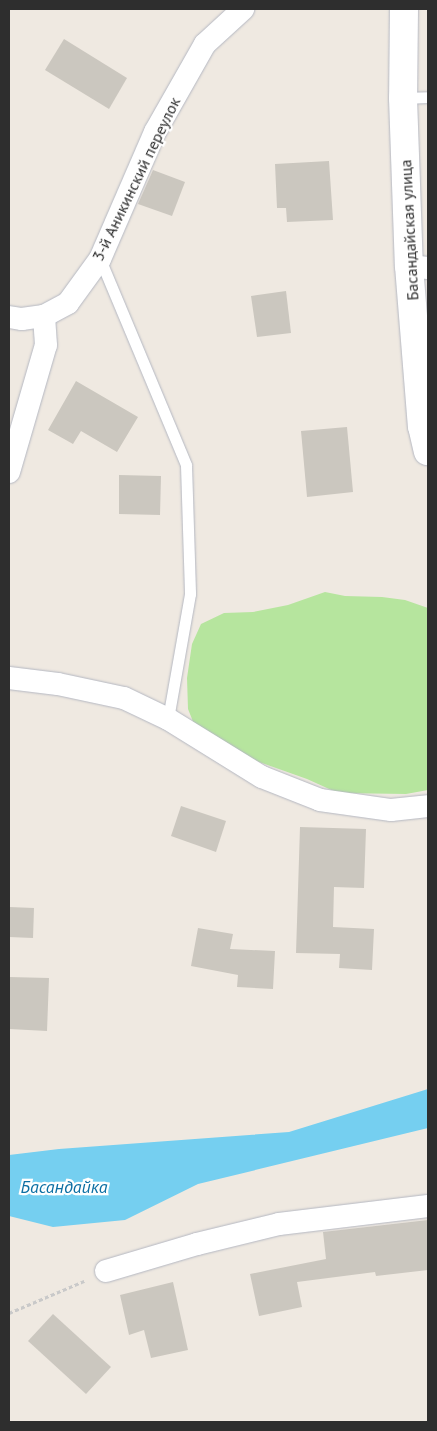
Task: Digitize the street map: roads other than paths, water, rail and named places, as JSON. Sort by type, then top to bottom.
[{"type":"street","name":"3-й Аникинский переулок","points":[[9,317],[22,319],[44,316],[68,303],[100,259],[155,132],[200,52],[205,44],[243,9]]},
{"type":"street","name":"Басандайская улица","points":[[404,9],[416,98],[422,426],[428,451]]},
{"type":"street","points":[[9,472],[46,345],[44,316]]},
{"type":"street","points":[[9,678],[58,684],[124,698],[168,719],[262,778],[320,800],[391,810],[428,806]]},
{"type":"street","points":[[106,1271],[197,1244],[278,1224],[428,1206]]},
{"type":"lane","points":[[100,259],[186,465],[190,594],[168,719]]},
{"type":"water","name":"Басандайка","points":[[428,1089],[428,1128],[198,1184],[125,1220],[53,1227],[9,1216],[9,1155],[59,1149],[289,1132]]}]
